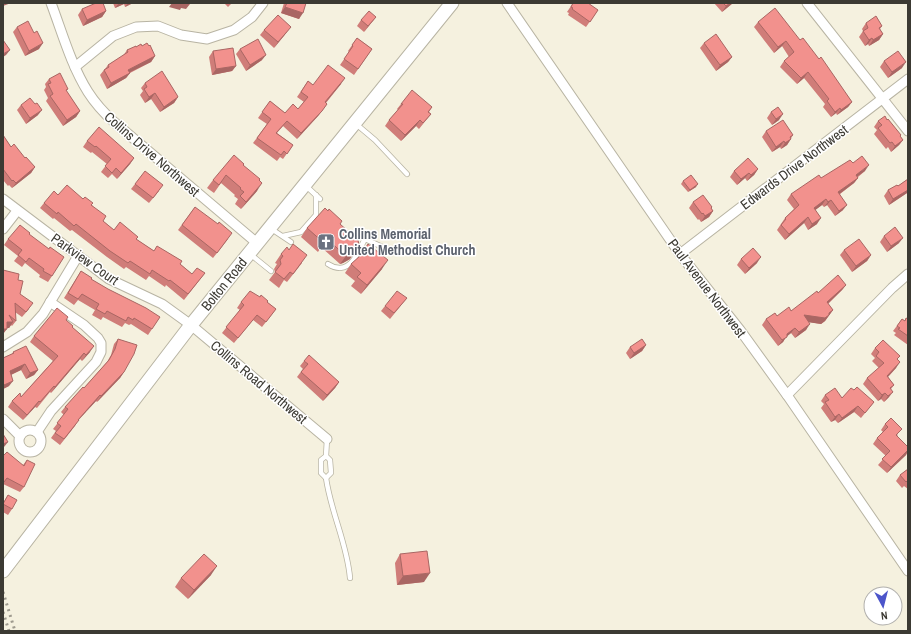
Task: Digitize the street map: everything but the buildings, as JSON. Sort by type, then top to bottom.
[{"type":"street","name":"Collins Drive Northwest","points":[[51,3],[74,66],[87,91],[99,108],[253,248]]},
{"type":"street","points":[[74,66],[113,36],[136,27],[158,26],[181,35],[207,38],[234,30],[252,17],[263,3]]},
{"type":"street","name":"Bolton Road","points":[[3,571],[191,325],[452,3]]},
{"type":"street","name":"Paul Avenue Northwest","points":[[508,3],[680,254],[740,330],[787,395],[908,571]]},
{"type":"street","points":[[807,3],[908,131]]},
{"type":"street","name":"Edwards Drive Northwest","points":[[680,254],[908,79]]},
{"type":"street","name":"Parkview Court","points":[[3,200],[109,279],[162,304],[191,325]]},
{"type":"street","points":[[3,229],[17,211]]},
{"type":"street","points":[[3,347],[27,332],[42,314],[78,256]]},
{"type":"street","points":[[787,395],[892,288],[908,274]]},
{"type":"street","points":[[37,432],[51,411],[96,362],[101,352],[101,344],[98,338],[84,324],[50,302]]},
{"type":"street","name":"Collins Road Northwest","points":[[191,325],[327,439]]},
{"type":"street","points":[[3,419],[20,436]]},
{"type":"street","points":[[27,430],[37,432],[41,440],[41,444],[38,448],[32,452],[25,451],[20,447],[19,442],[22,433],[27,430]]},
{"type":"lane","points":[[355,123],[375,140],[407,174]]},
{"type":"lane","points":[[283,236],[301,232],[316,215],[318,197],[304,185]]},
{"type":"lane","points":[[269,228],[290,242]]},
{"type":"lane","points":[[328,264],[340,268],[349,265],[354,260],[357,252],[366,239],[389,250]]},
{"type":"lane","points":[[356,247],[357,252]]},
{"type":"lane","points":[[253,248],[271,271]]},
{"type":"lane","points":[[326,478],[331,473],[330,460],[326,456],[327,439]]},
{"type":"lane","points":[[326,456],[321,460],[321,473],[326,478],[328,493],[346,550],[350,578]]},
{"type":"railway","points":[[3,592],[15,631]]},
{"type":"railway","points":[[3,612],[9,631]]},
{"type":"place","name":"Collins Memorial United Methodist Church","points":[[326,242]]}]
